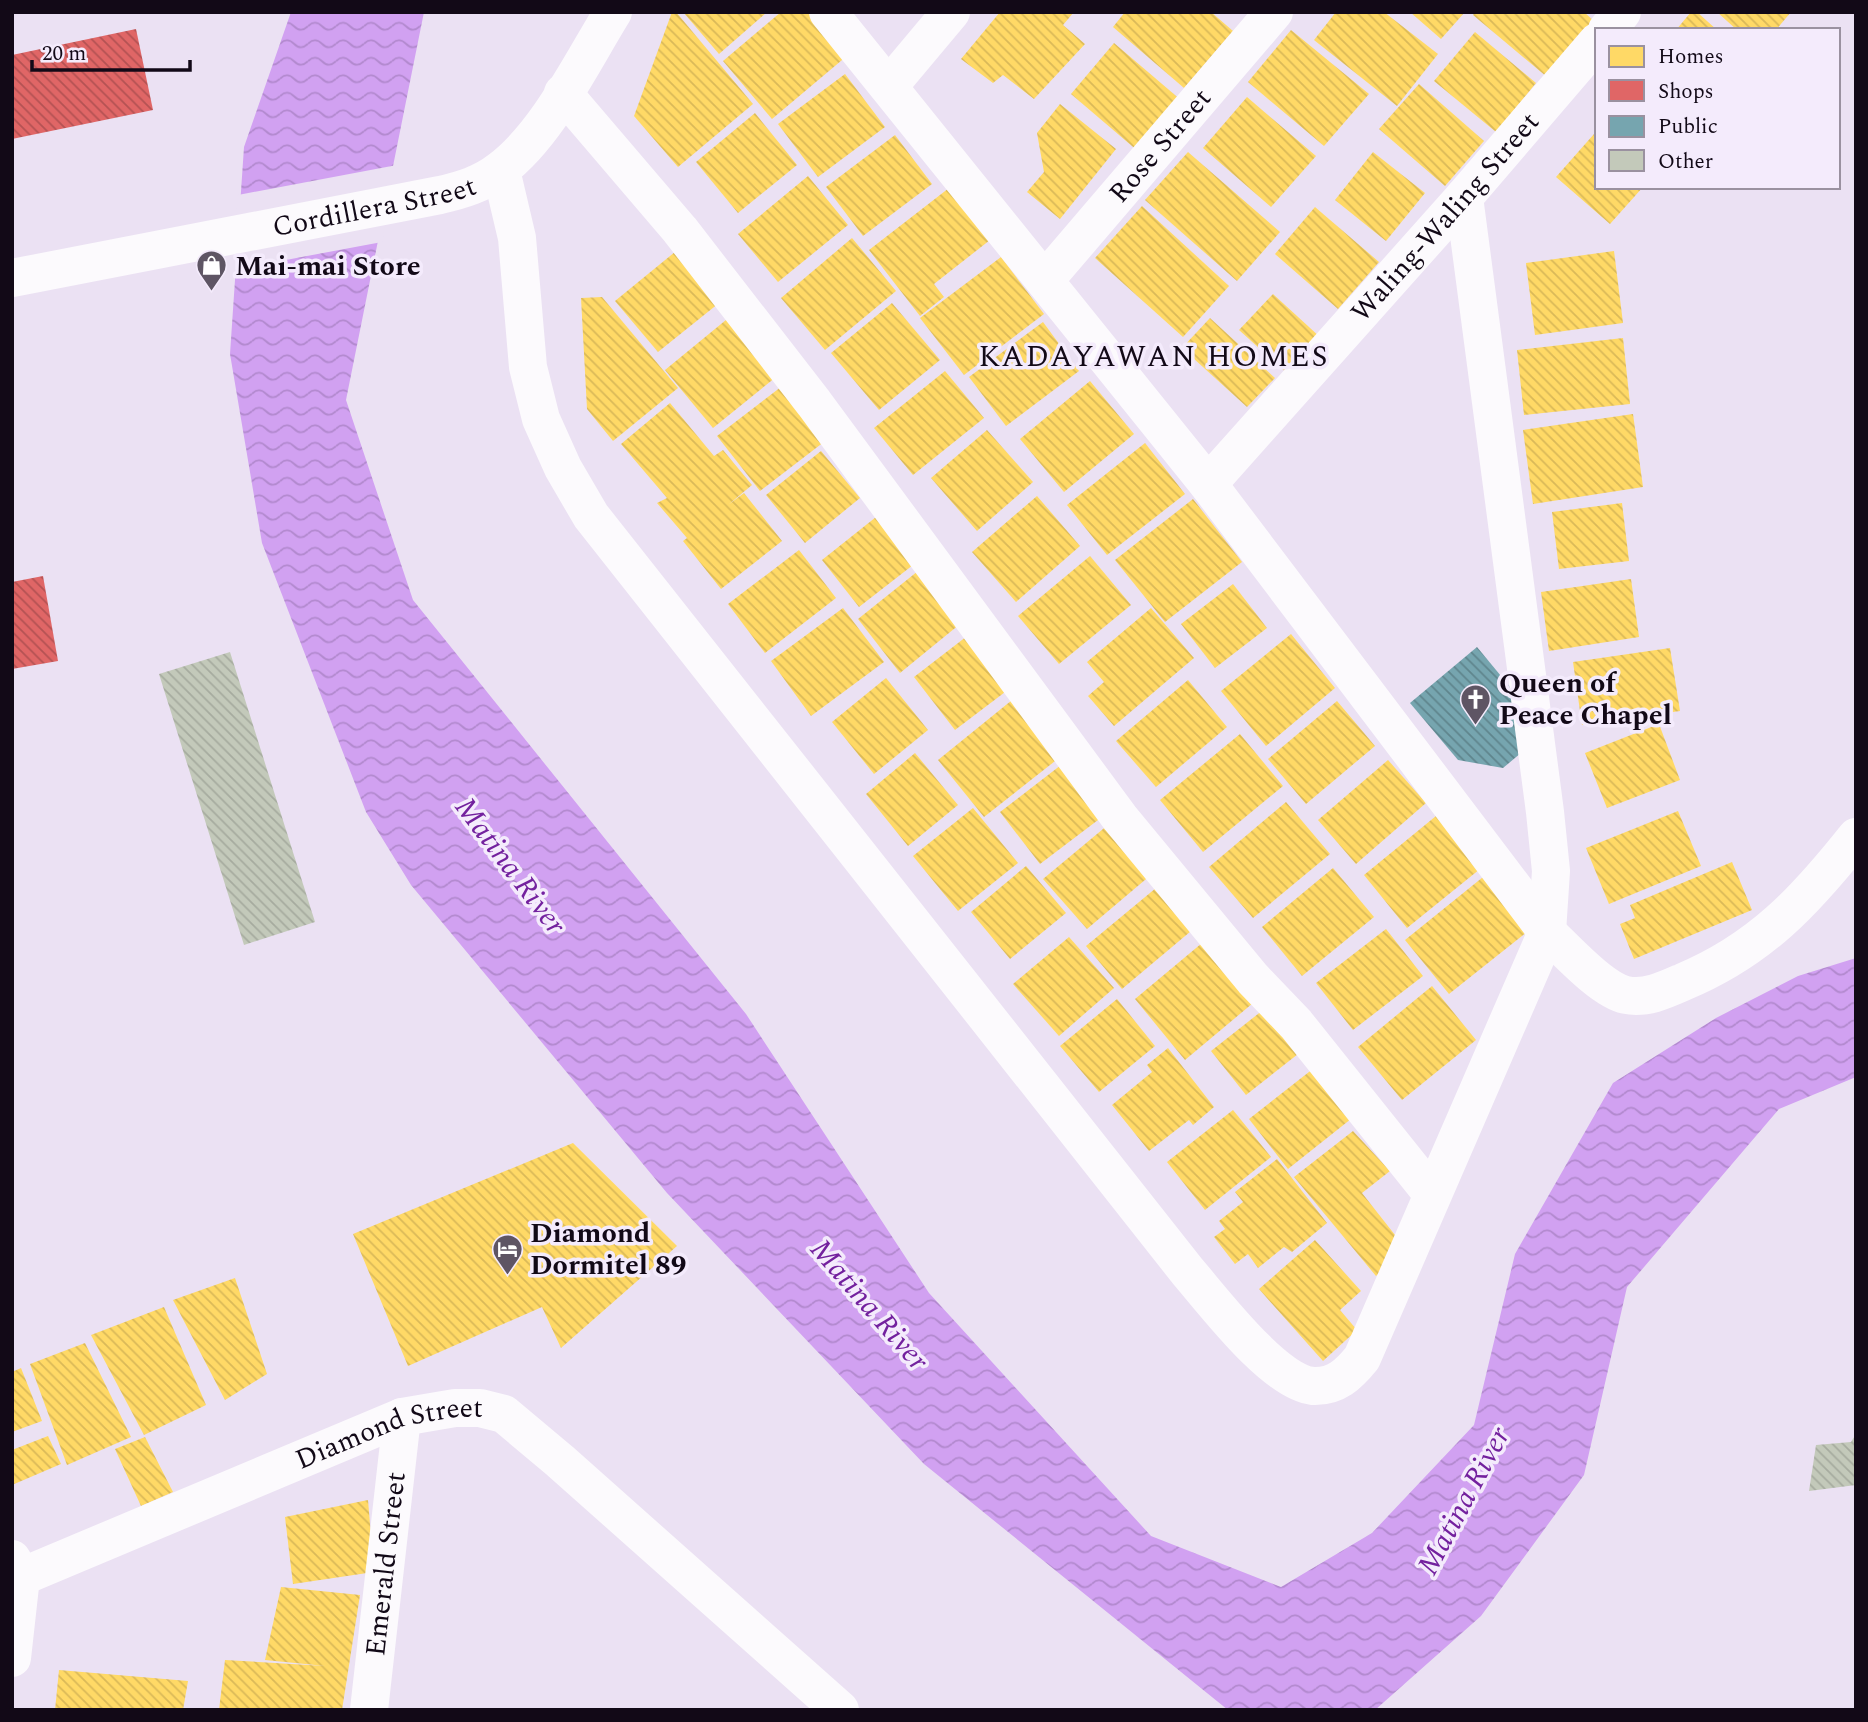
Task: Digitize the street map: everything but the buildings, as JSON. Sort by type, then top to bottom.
[{"type":"street","name":"Cordillera Street","points":[[12,278],[464,190],[501,170],[540,127],[612,12]]},
{"type":"street","points":[[828,12],[1208,484],[1547,932],[1601,981],[1624,995],[1642,996],[1661,992],[1703,974],[1753,944],[1788,917],[1856,837]]},
{"type":"street","points":[[889,86],[951,12]]},
{"type":"street","name":"Rose Street","points":[[1045,280],[1274,12]]},
{"type":"street","points":[[1609,28],[1622,12]]},
{"type":"street","name":"Waling-Waling Street","points":[[1208,484],[1464,197],[1595,44]]},
{"type":"street","points":[[563,93],[680,230],[814,402],[1120,818],[1253,979],[1296,1024],[1432,1194]]},
{"type":"street","points":[[501,170],[517,238],[528,367],[541,419],[563,468],[591,516],[1188,1272],[1253,1347],[1296,1381],[1314,1386],[1333,1383],[1349,1374],[1362,1358],[1547,932],[1551,871],[1545,812],[1464,197]]},
{"type":"street","name":"Diamond Street","points":[[16,1568],[402,1417],[456,1408],[480,1408],[504,1414],[840,1710]]},
{"type":"street","name":"Emerald Street","points":[[369,1710],[402,1417]]},
{"type":"street","points":[[12,1658],[16,1568]]},
{"type":"water","name":"Matina River","points":[[291,12],[424,12],[346,400],[413,600],[746,1014],[929,1293],[1151,1536],[1281,1587],[1372,1533],[1474,1425],[1515,1254],[1613,1083],[1716,1018],[1798,976],[1856,958],[1856,1077],[1779,1109],[1627,1287],[1584,1475],[1481,1616],[1375,1710],[1228,1710],[924,1464],[667,1193],[411,885],[366,812],[262,543],[230,354],[244,147]]},
{"type":"pier","points":[[397,165],[382,242],[232,270],[238,195]]},
{"type":"place","name":"Mai-mai Store","points":[[212,293]]},
{"type":"place","name":"Queen of Peace Chapel","points":[[1476,726]]},
{"type":"place","name":"Diamond Dormitel 89","points":[[507,1276]]},
{"type":"district","name":"KADAYAWAN HOMES","points":[[1154,357]]}]
